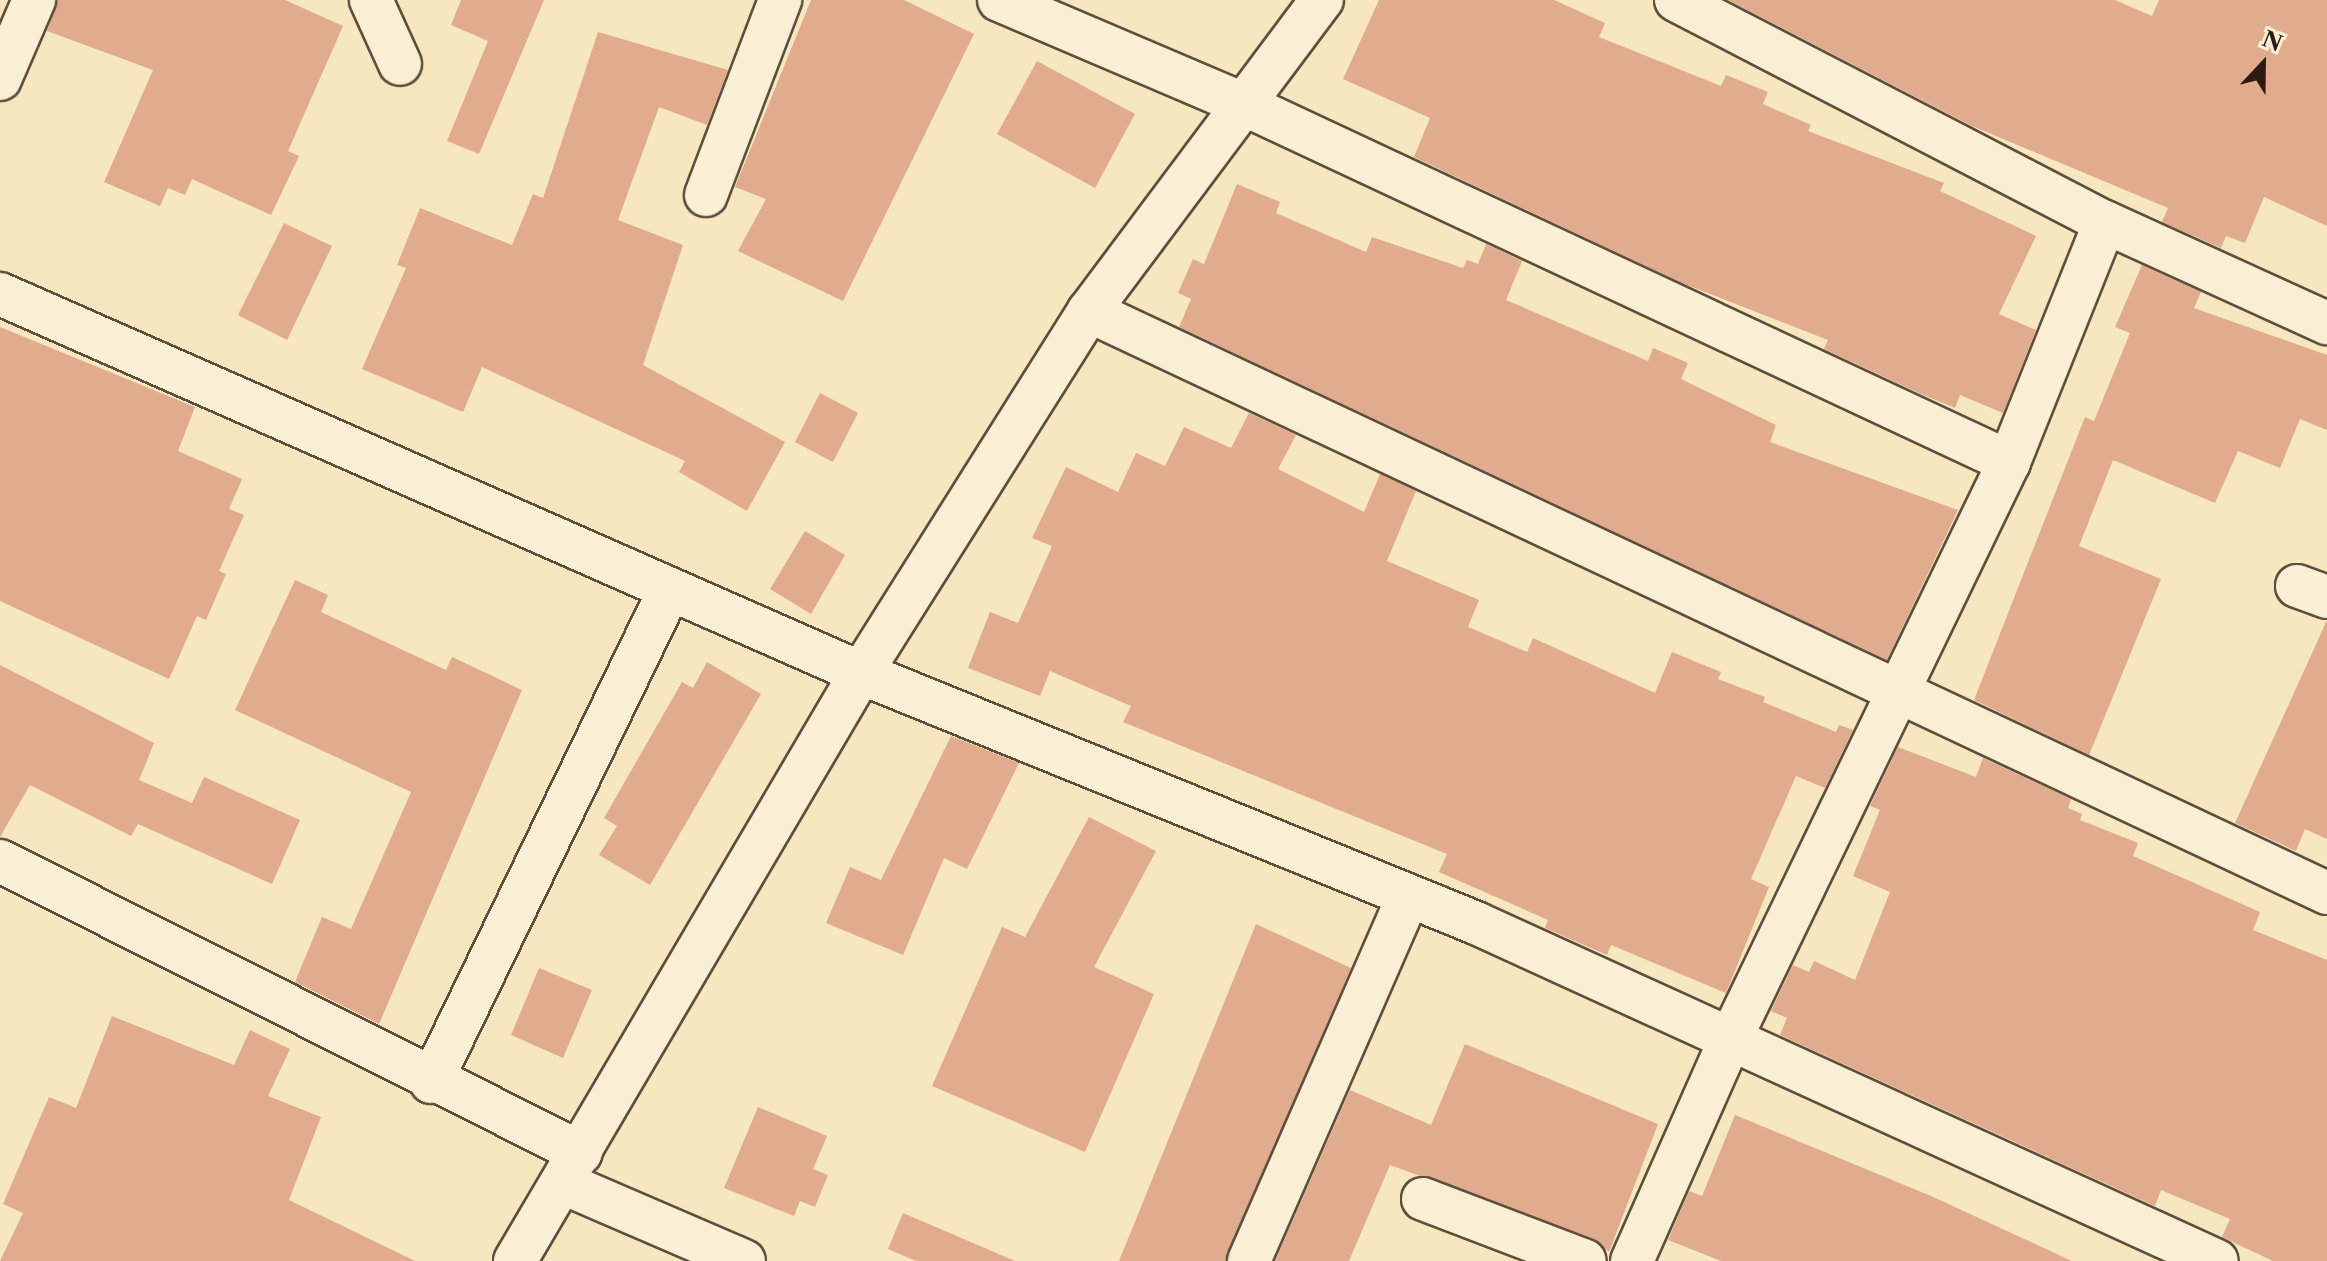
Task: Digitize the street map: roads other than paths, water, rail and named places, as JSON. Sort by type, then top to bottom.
[{"type":"street","points":[[0,79],[34,0]]},
{"type":"street","points":[[371,0],[400,64]]},
{"type":"street","points":[[706,195],[780,0]]},
{"type":"street","points":[[999,0],[1241,103],[2009,462]]},
{"type":"street","points":[[515,1261],[861,673],[1089,311],[1241,103],[1322,0]]},
{"type":"street","points":[[1676,0],[2105,222],[2327,323]]},
{"type":"street","points":[[1632,1261],[1729,1042],[1902,696],[2009,462],[2105,222]]},
{"type":"street","points":[[0,294],[861,673],[1408,897],[2217,1261]]},
{"type":"street","points":[[1089,311],[1902,696],[2327,893]]},
{"type":"street","points":[[431,1082],[670,589]]},
{"type":"street","points":[[0,861],[431,1082],[572,1168],[744,1261]]},
{"type":"street","points":[[1249,1261],[1408,897]]},
{"type":"street","points":[[1423,1199],[1585,1261]]}]
